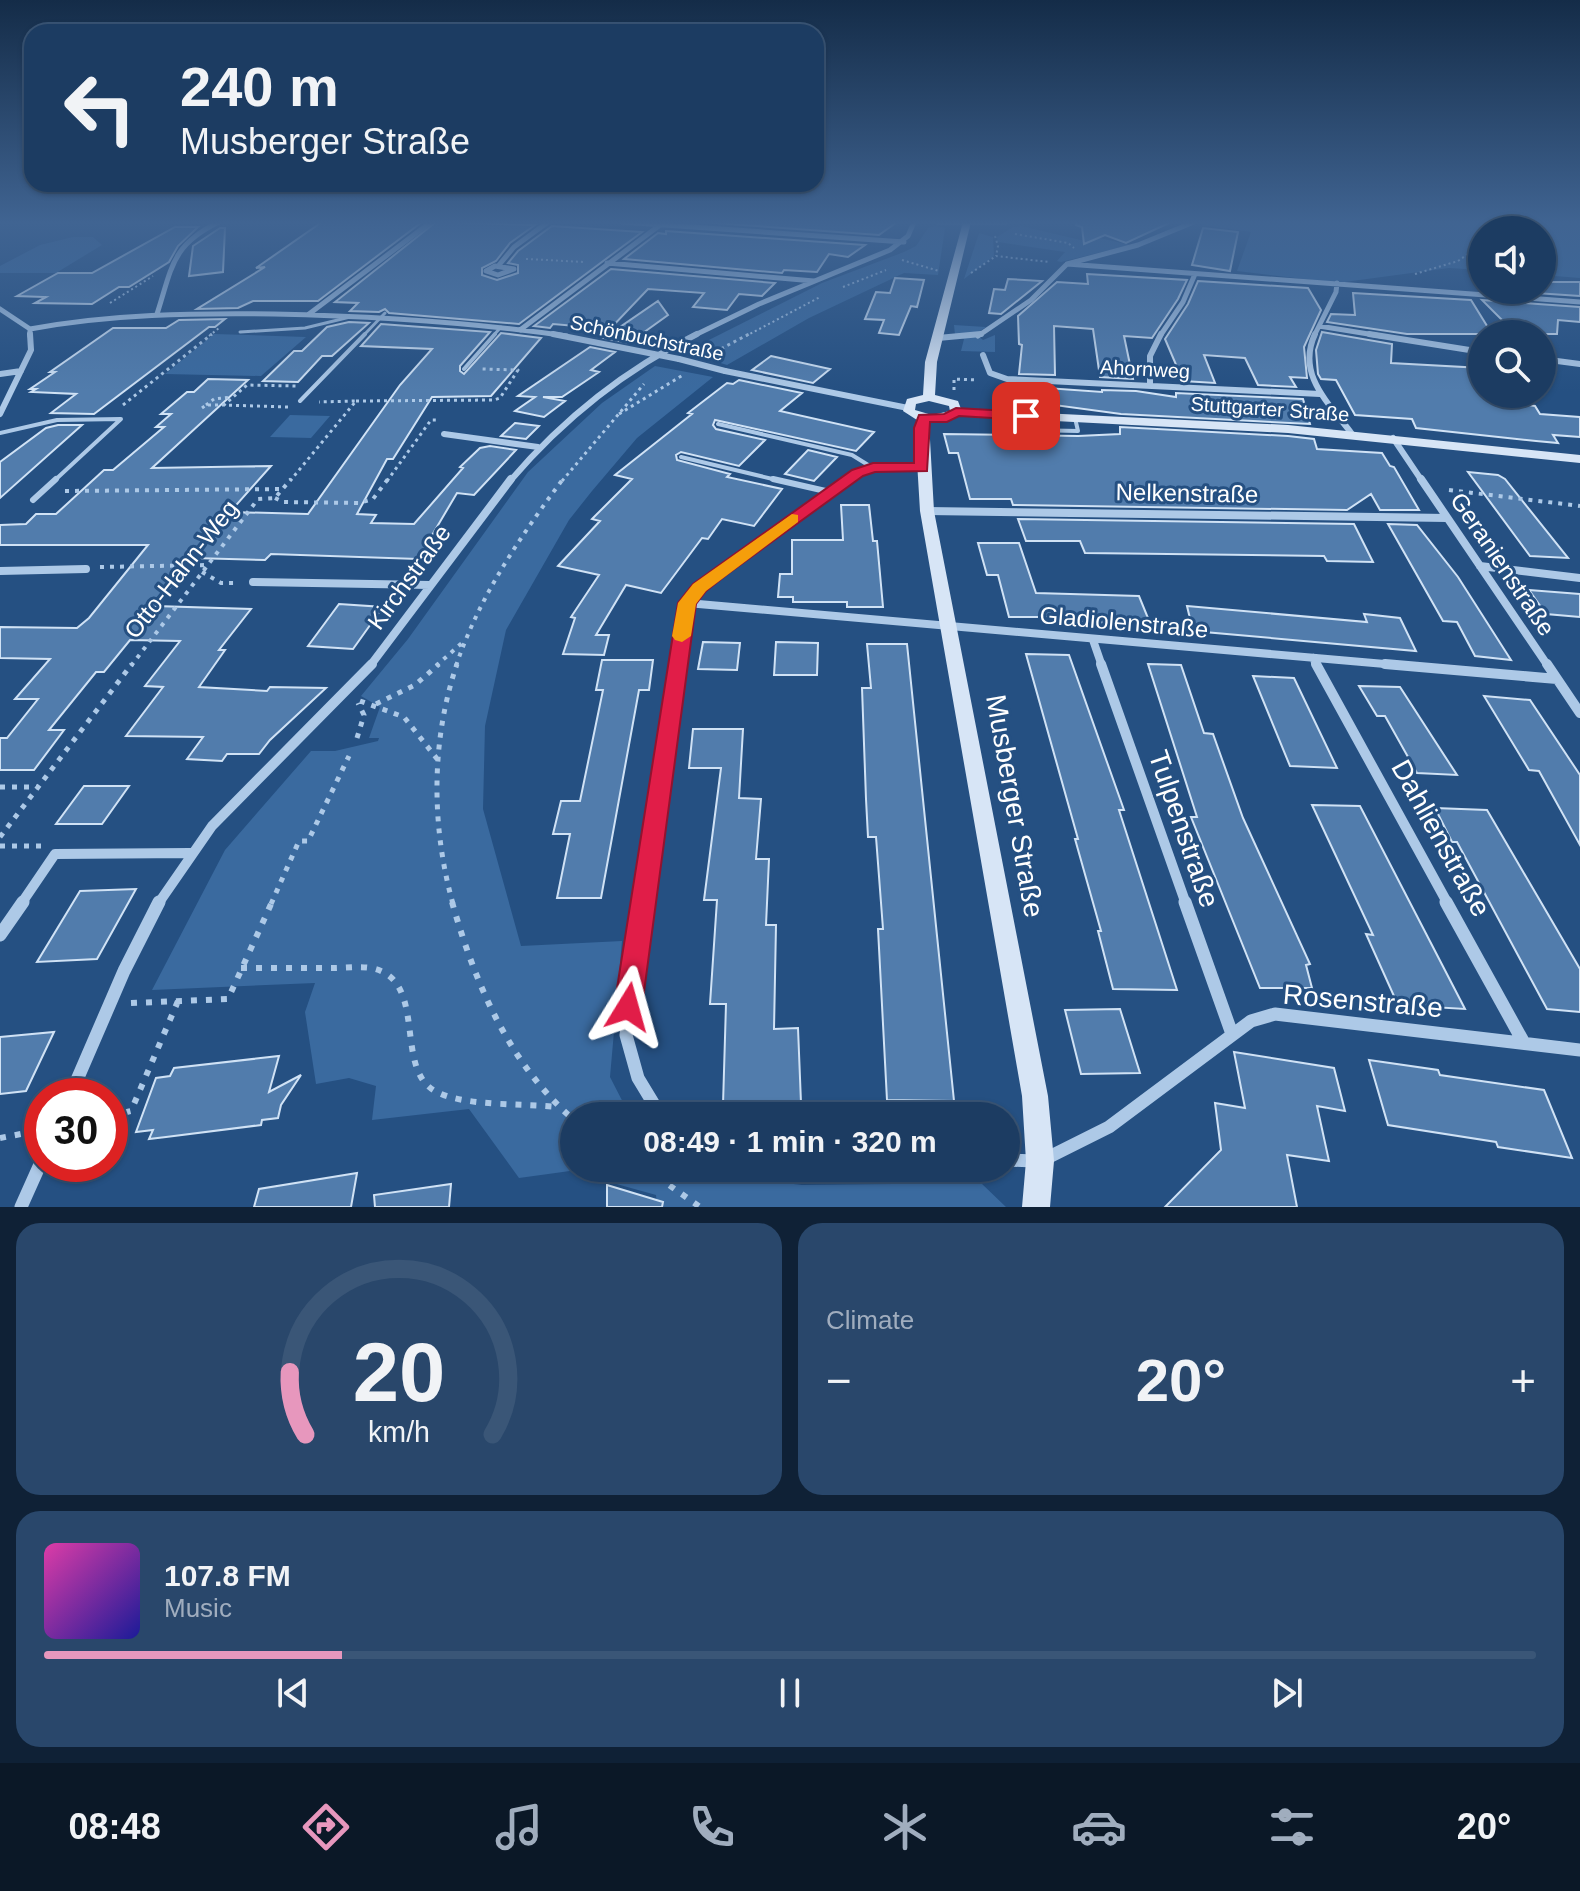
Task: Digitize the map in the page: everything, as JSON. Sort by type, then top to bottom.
[{"type":"main road","points":[[929,393],[931,362],[952,278]]},
{"type":"main road","points":[[929,393],[947,400],[957,408],[956,412],[947,418],[916,413],[916,399],[929,393]]},
{"type":"main road","name":"Stuttgarter Straße","points":[[956,412],[1352,434],[1580,459]]},
{"type":"main road","name":"Musberger Straße","points":[[916,413],[921,428],[927,511],[1035,1096],[1040,1161],[1036,1207]]},
{"type":"street","points":[[157,314],[167,278]]},
{"type":"street","points":[[309,314],[356,278]]},
{"type":"street","points":[[520,330],[587,278]]},
{"type":"street","points":[[783,278],[814,281]]},
{"type":"street","name":"Kirchstraße","points":[[78,1078],[157,906],[190,853],[266,770],[373,662],[499,491],[538,447],[590,401],[659,354],[820,278]]},
{"type":"street","points":[[938,338],[971,338],[991,328],[1022,307],[1052,278]]},
{"type":"street","points":[[1150,385],[1147,363],[1194,278]]},
{"type":"street","points":[[1263,278],[1580,302]]},
{"type":"street","points":[[1337,283],[1336,292],[1305,362],[1320,394],[1352,434]]},
{"type":"street","points":[[0,309],[30,329],[31,350],[0,414]]},
{"type":"street","name":"Schönbuchstraße","points":[[30,329],[157,314],[382,315],[501,327],[659,354],[916,413]]},
{"type":"street","points":[[1319,326],[1468,350]]},
{"type":"street","points":[[983,355],[987,370],[1000,378]]},
{"type":"street","points":[[1556,361],[1580,364]]},
{"type":"street","points":[[0,374],[21,371]]},
{"type":"street","name":"Ahornweg","points":[[1000,378],[1320,394]]},
{"type":"street","points":[[444,434],[538,447]]},
{"type":"street","name":"Geranienstraße","points":[[1393,438],[1580,713]]},
{"type":"street","points":[[653,1102],[628,1057],[626,1035],[687,603],[699,588],[858,473],[873,468],[922,467]]},
{"type":"street","name":"Nelkenstraße","points":[[927,511],[1447,518]]},
{"type":"street","points":[[1480,566],[1580,578]]},
{"type":"street","points":[[0,571],[86,569]]},
{"type":"street","points":[[253,582],[430,585]]},
{"type":"street","name":"Gladiolenstraße","points":[[687,603],[1557,679]]},
{"type":"street","name":"Tulpenstraße","points":[[1093,640],[1232,1034]]},
{"type":"street","name":"Dahlienstraße","points":[[1313,658],[1524,1043]]},
{"type":"street","points":[[0,935],[55,854],[190,853]]},
{"type":"street","name":"Rosenstraße","points":[[1040,1161],[1109,1127],[1232,1034],[1263,1017],[1290,1015],[1580,1050]]},
{"type":"street","points":[[1020,1160],[1040,1161]]},
{"type":"street","points":[[21,1207],[32,1182]]},
{"type":"lane","points":[[302,401],[382,315]]},
{"type":"lane","points":[[240,332],[305,328],[354,316]]},
{"type":"lane","points":[[464,369],[501,327]]},
{"type":"lane","points":[[0,433],[57,420],[121,419],[33,500]]},
{"type":"lane","points":[[718,424],[852,455],[873,468]]},
{"type":"lane","points":[[681,457],[830,492]]},
{"type":"path","points":[[111,303],[149,278]]},
{"type":"path","points":[[835,291],[866,278]]},
{"type":"path","points":[[1375,286],[1400,278]]},
{"type":"path","points":[[706,358],[747,333],[825,295]]},
{"type":"path","points":[[105,419],[237,313]]},
{"type":"path","points":[[560,1109],[504,1032],[467,951],[452,905],[435,807],[445,708],[465,640],[483,600],[533,521],[584,448],[650,378],[679,359]]},
{"type":"path","points":[[234,397],[218,398],[204,407],[298,407],[302,401],[494,400],[500,398],[518,370],[481,369]]},
{"type":"path","points":[[616,415],[685,373]]},
{"type":"path","points":[[929,393],[954,391],[954,379],[1000,378]]},
{"type":"path","points":[[224,405],[247,385],[315,386]]},
{"type":"path","name":"Otto-Hahn-Weg","points":[[0,837],[258,499],[275,498],[356,401]]},
{"type":"path","points":[[275,498],[283,502],[359,503],[373,499],[431,420]]},
{"type":"path","points":[[1427,487],[1580,506]]},
{"type":"path","points":[[43,491],[283,489]]},
{"type":"path","points":[[86,569],[208,565]]},
{"type":"path","points":[[202,572],[221,583],[253,582]]},
{"type":"path","points":[[438,760],[404,717],[374,705],[415,685],[465,640]]},
{"type":"path","points":[[357,701],[364,715],[357,738]]},
{"type":"path","points":[[142,1003],[228,999],[299,841],[308,841],[349,756]]},
{"type":"path","points":[[0,787],[38,787]]},
{"type":"path","points":[[0,846],[46,846],[55,854]]},
{"type":"path","points":[[241,968],[373,968],[387,974],[400,989],[410,1011],[414,1070],[422,1081],[436,1091],[457,1096],[557,1107]]},
{"type":"path","points":[[128,1112],[131,1111],[178,1001]]},
{"type":"path","points":[[0,1138],[24,1133]]},
{"type":"path","points":[[665,1182],[700,1207]]},
{"type":"shaded area","points":[[834,278],[893,278],[809,318],[727,365],[689,353],[691,349]]},
{"type":"shaded area","points":[[1298,278],[1372,278],[1337,283]]},
{"type":"shaded area","points":[[954,325],[986,327],[976,334],[983,340],[995,335],[995,352],[961,351],[964,339],[955,335]]},
{"type":"shaded area","points":[[214,334],[306,337],[261,376],[165,374]]},
{"type":"shaded area","points":[[655,366],[713,377],[637,438],[592,491],[569,520],[506,630],[485,726],[483,809],[521,946],[622,941],[610,1077],[623,1102],[560,1102],[560,1172],[519,1178],[469,1109],[372,1120],[376,1086],[349,1078],[316,1084],[305,1012],[315,983],[152,990],[225,850],[311,751],[335,751],[378,741],[379,738],[369,738],[380,707],[361,696],[408,639],[528,472],[602,403]]},
{"type":"shaded area","points":[[290,415],[330,416],[311,438],[270,437]]},
{"type":"shaded area","points":[[609,1182],[776,1182],[802,1185],[981,1183],[1006,1207],[657,1207],[656,1195]]},
{"type":"building","points":[[49,278],[143,278],[129,287],[119,287],[92,304],[35,303],[46,297],[17,296]]},
{"type":"building","points":[[247,278],[348,278],[318,301],[253,301],[238,308],[197,309]]},
{"type":"building","points":[[365,278],[580,278],[519,324],[389,313],[385,309],[379,312],[350,311],[358,303],[335,302]]},
{"type":"building","points":[[598,278],[720,278],[775,283],[762,296],[739,294],[727,310],[693,307],[704,293],[648,289],[610,329],[553,324],[550,328],[534,326]]},
{"type":"building","points":[[895,278],[924,280],[917,307],[911,306],[899,335],[879,333],[884,320],[865,319],[876,292],[890,293]]},
{"type":"building","points":[[1087,278],[1187,280],[1152,338],[1124,336],[1133,379],[1100,377],[1093,329],[1054,326],[1055,375],[1019,374],[1022,345],[1019,344],[1018,316],[1057,282],[1088,284]]},
{"type":"building","points":[[1008,279],[1042,281],[1001,314],[989,313],[994,289],[1005,290]]},
{"type":"building","points":[[1198,281],[1308,288],[1321,310],[1304,347],[1307,378],[1290,377],[1296,387],[1258,385],[1245,358],[1204,355],[1215,383],[1183,381],[1165,339],[1188,304]]},
{"type":"building","points":[[1556,282],[1580,282],[1580,296],[1556,294]]},
{"type":"building","points":[[1353,293],[1468,300],[1468,304],[1473,304],[1483,320],[1468,320],[1468,334],[1407,334],[1327,322],[1331,314],[1355,315]]},
{"type":"building","points":[[658,301],[668,315],[629,343],[604,338]]},
{"type":"building","points":[[1486,304],[1580,307],[1580,322],[1558,320],[1557,334],[1556,320],[1502,320]]},
{"type":"building","points":[[225,319],[215,327],[209,327],[94,414],[51,413],[76,394],[31,392],[36,389],[30,389],[55,372],[50,372],[113,328],[166,328],[179,320]]},
{"type":"building","points":[[349,322],[369,323],[332,356],[322,356],[298,382],[263,381],[294,351],[302,351],[327,327]]},
{"type":"building","points":[[381,324],[490,332],[460,366],[464,374],[501,333],[541,338],[491,396],[432,397],[393,459],[387,459],[357,514],[376,515],[371,523],[414,524],[463,468],[460,467],[480,448],[490,446],[516,450],[474,495],[457,493],[418,559],[271,554],[265,560],[193,558],[156,606],[251,609],[219,650],[225,650],[199,687],[267,691],[270,687],[326,688],[259,754],[227,754],[222,761],[187,759],[203,737],[126,736],[163,687],[145,686],[180,641],[130,640],[104,672],[96,672],[49,730],[64,730],[34,770],[0,770],[0,738],[7,738],[38,699],[15,699],[50,659],[0,658],[0,627],[77,628],[89,618],[148,545],[0,545],[0,525],[26,524],[36,514],[56,514],[104,470],[113,470],[164,427],[156,427],[171,414],[161,414],[208,379],[248,380],[152,468],[271,466],[230,512],[308,514],[400,385],[432,349],[361,346]]},
{"type":"building","points":[[1322,332],[1392,344],[1391,363],[1468,367],[1468,408],[1536,408],[1540,414],[1580,417],[1580,437],[1553,435],[1558,443],[1536,441],[1416,428],[1412,419],[1355,415],[1336,380],[1321,379],[1318,374],[1316,350]]},
{"type":"building","points":[[590,347],[615,352],[591,370],[599,372],[562,397],[543,397],[565,401],[544,417],[515,411],[535,397],[518,396]]},
{"type":"building","points":[[771,356],[830,369],[813,383],[752,370]]},
{"type":"building","points":[[739,380],[802,393],[780,411],[874,432],[856,451],[715,420],[713,425],[716,429],[765,440],[739,466],[681,452],[676,455],[677,460],[730,474],[727,477],[782,489],[754,526],[722,519],[708,539],[702,538],[661,593],[626,585],[596,635],[609,635],[604,655],[563,654],[575,618],[571,617],[599,575],[558,566],[600,521],[592,519],[632,479],[615,475],[727,383],[733,384]]},
{"type":"building","points":[[1018,386],[1102,392],[1136,391],[1176,397],[1176,393],[1303,399],[1310,424],[1121,414],[1017,400]]},
{"type":"building","points":[[515,423],[539,426],[526,439],[501,436]]},
{"type":"building","points":[[82,425],[0,498],[0,462],[46,428]]},
{"type":"building","points":[[1120,427],[1288,436],[1314,439],[1317,449],[1382,453],[1394,467],[1419,510],[1380,510],[1371,494],[1347,510],[1013,505],[1011,499],[970,499],[958,453],[949,453],[944,434],[1078,436],[1120,434]]},
{"type":"building","points":[[808,450],[837,457],[814,481],[785,474]]},
{"type":"building","points":[[1468,472],[1498,475],[1505,479],[1568,558],[1530,556]]},
{"type":"building","points":[[841,505],[869,505],[873,541],[877,541],[883,607],[847,607],[847,602],[793,602],[793,597],[778,597],[780,574],[792,574],[792,540],[843,540]]},
{"type":"building","points":[[1018,519],[1354,524],[1373,562],[1327,561],[1324,556],[1085,553],[1080,541],[1026,541]]},
{"type":"building","points":[[1388,524],[1417,525],[1458,577],[1511,660],[1475,656],[1457,622],[1443,621]]},
{"type":"building","points":[[978,543],[1019,543],[1036,593],[1139,596],[1150,623],[1076,622],[1074,617],[1009,617],[998,575],[987,575]]},
{"type":"building","points":[[1529,590],[1580,594],[1580,617],[1546,614]]},
{"type":"building","points":[[339,604],[383,607],[353,649],[308,646]]},
{"type":"building","points":[[1187,606],[1367,622],[1364,614],[1400,618],[1416,651],[1193,631]]},
{"type":"building","points":[[703,642],[740,643],[737,670],[698,669]]},
{"type":"building","points":[[776,642],[818,643],[817,675],[774,675]]},
{"type":"building","points":[[867,644],[907,644],[954,1101],[887,1100],[878,929],[883,929],[876,837],[868,837],[866,799],[862,688],[871,688]]},
{"type":"building","points":[[1026,654],[1069,655],[1124,810],[1119,810],[1177,990],[1113,989],[1098,931],[1101,931],[1075,839],[1078,839]]},
{"type":"building","points":[[602,660],[653,660],[649,690],[639,690],[601,898],[557,898],[570,834],[553,834],[561,801],[580,801],[603,690],[596,690]]},
{"type":"building","points":[[1148,664],[1181,665],[1204,733],[1213,734],[1243,818],[1310,964],[1306,965],[1312,988],[1260,988],[1191,817],[1197,817]]},
{"type":"building","points":[[1253,676],[1294,678],[1337,768],[1290,766]]},
{"type":"building","points":[[1359,686],[1400,687],[1457,775],[1417,773],[1385,716],[1377,716]]},
{"type":"building","points":[[1484,696],[1530,700],[1580,775],[1580,845],[1539,771],[1529,770]]},
{"type":"building","points":[[693,729],[743,729],[739,798],[761,799],[756,859],[769,859],[766,925],[776,925],[774,1029],[798,1028],[801,1102],[723,1102],[726,1004],[710,1004],[717,900],[704,900],[721,768],[689,768]]},
{"type":"building","points":[[84,786],[129,786],[102,824],[56,824]]},
{"type":"building","points":[[1312,805],[1360,806],[1465,1009],[1398,1005],[1366,934],[1373,935]]},
{"type":"building","points":[[1435,808],[1487,810],[1580,969],[1580,1012],[1547,1009],[1457,842],[1452,842]]},
{"type":"building","points":[[136,889],[97,959],[37,962],[80,891]]},
{"type":"building","points":[[1120,1009],[1140,1073],[1081,1074],[1065,1010]]},
{"type":"building","points":[[54,1032],[32,1078],[24,1078],[24,1091],[0,1094],[0,1037]]},
{"type":"building","points":[[1234,1052],[1334,1068],[1345,1111],[1317,1106],[1329,1161],[1287,1155],[1297,1207],[1165,1207],[1221,1150],[1215,1103],[1245,1108]]},
{"type":"building","points":[[279,1056],[269,1092],[301,1075],[281,1105],[278,1118],[262,1120],[261,1125],[149,1139],[153,1130],[136,1132],[156,1078],[170,1076],[174,1068]]},
{"type":"building","points":[[1369,1060],[1438,1070],[1440,1075],[1544,1090],[1572,1158],[1388,1125]]},
{"type":"building","points":[[357,1173],[351,1207],[254,1207],[259,1189]]},
{"type":"building","points":[[451,1184],[449,1207],[375,1207],[374,1195]]},
{"type":"building","points":[[607,1185],[663,1202],[662,1207],[607,1207]]},
{"type":"slow traffic","points":[[682,636],[687,603],[699,588],[792,519]]},
{"type":"route","points":[[628,1007],[687,603],[699,588],[722,570],[858,473],[873,468],[922,467],[921,428],[924,418],[947,418],[956,412],[1026,416]]}]
